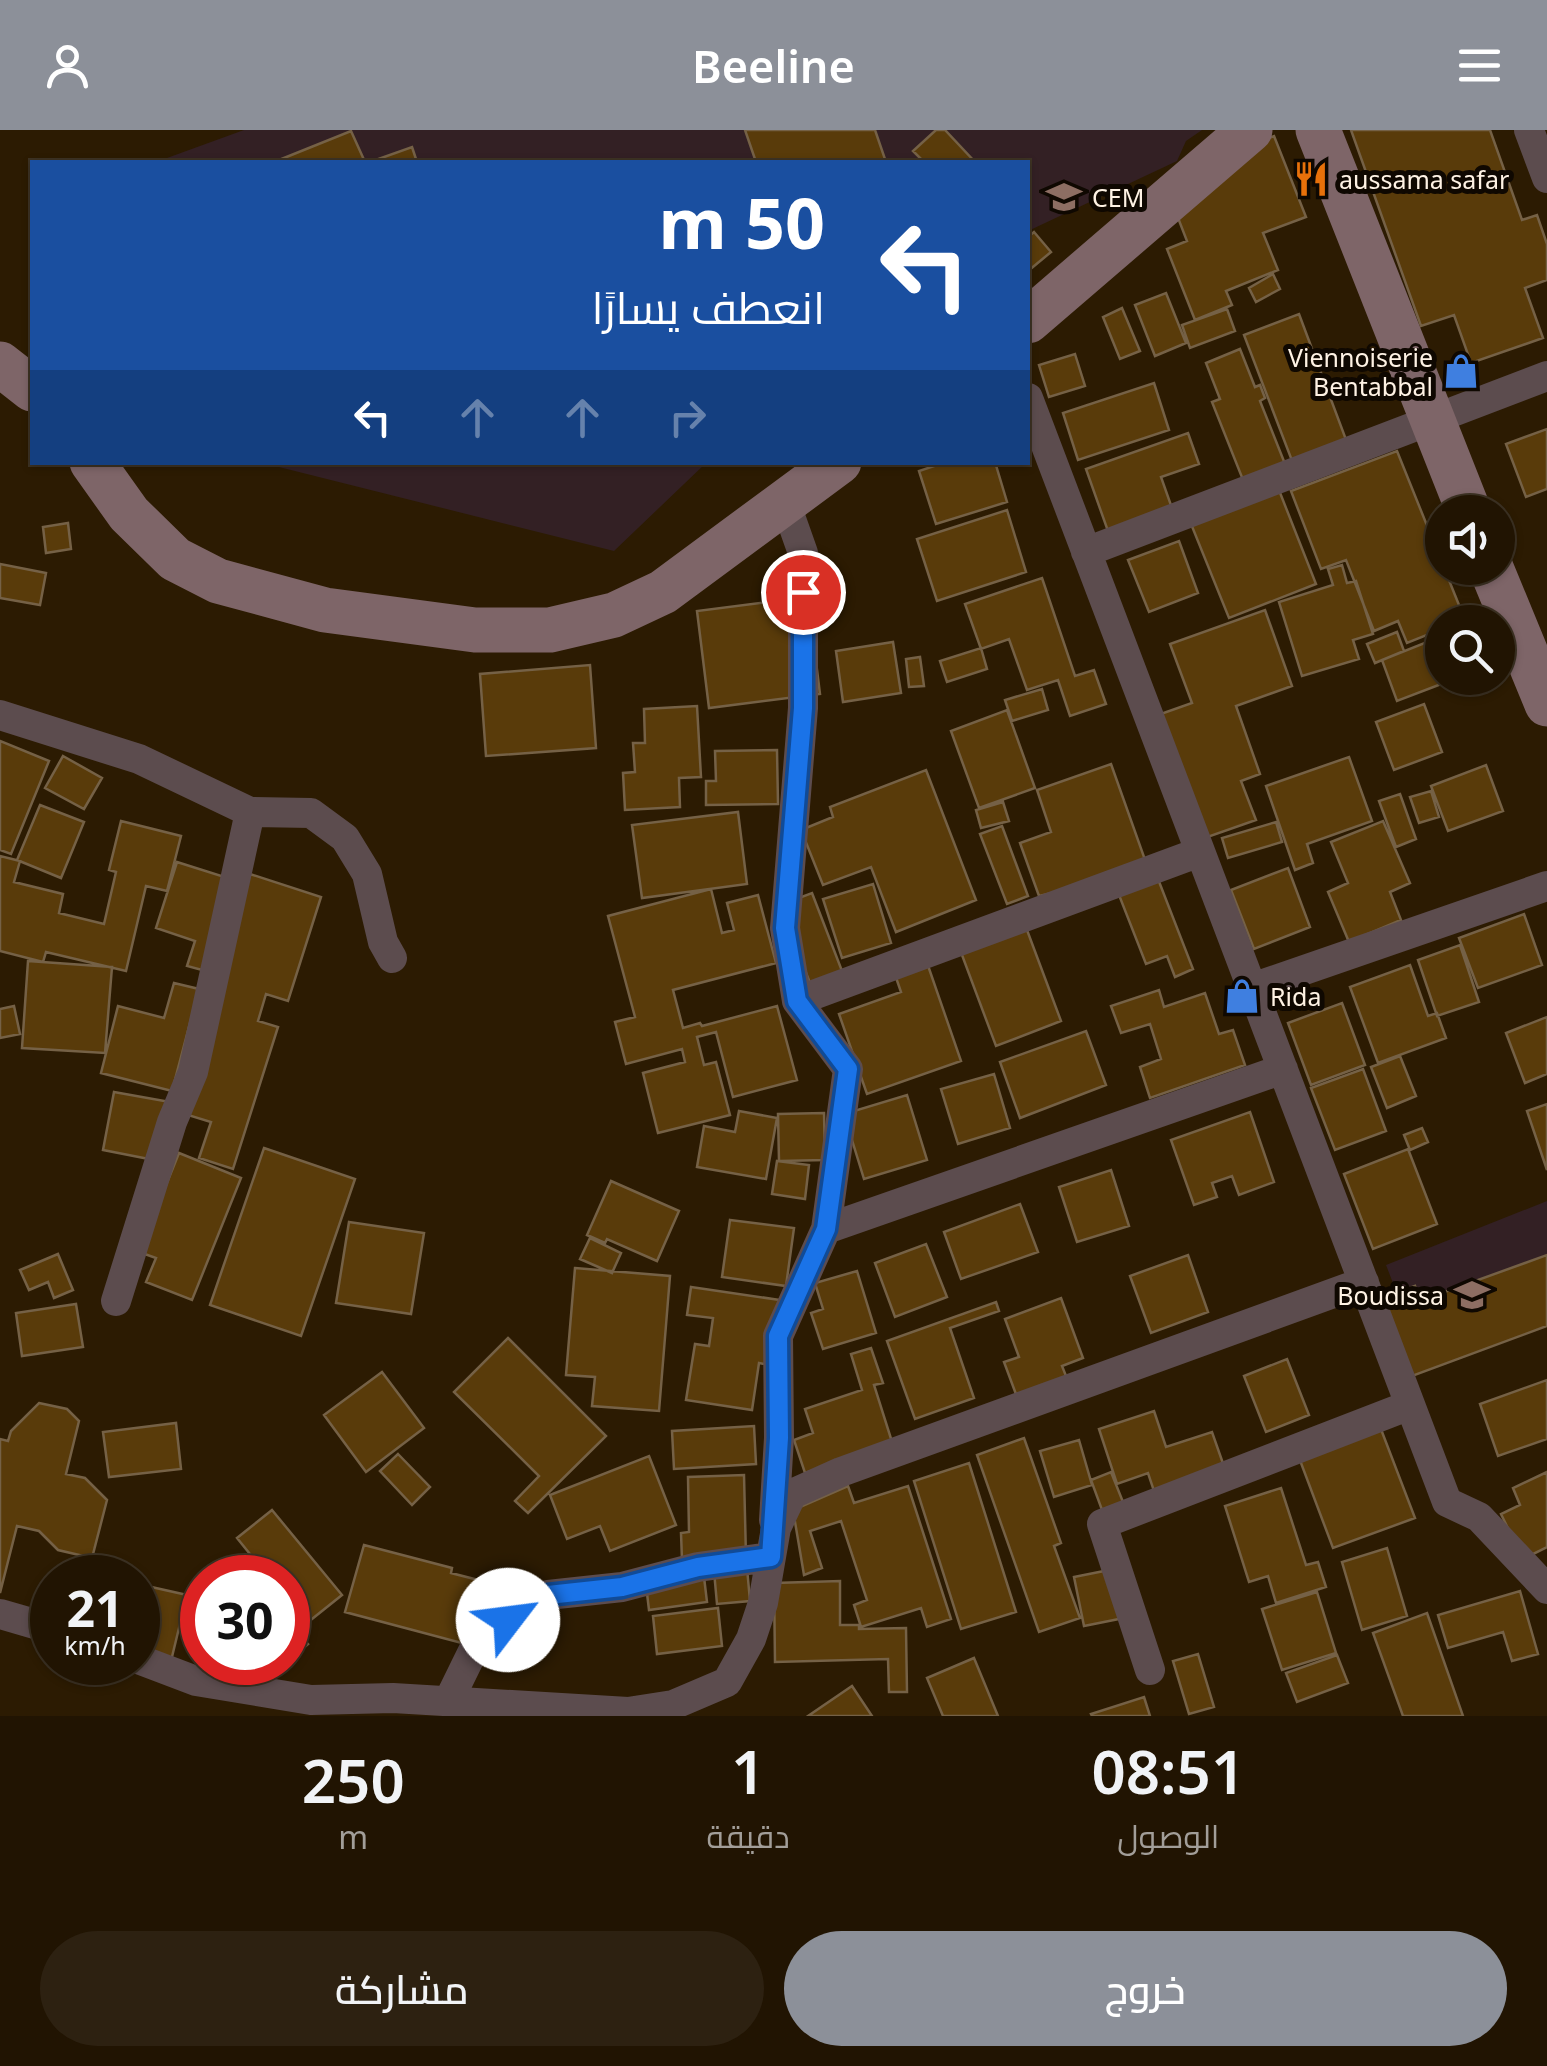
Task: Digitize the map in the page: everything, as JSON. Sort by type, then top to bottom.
[{"type":"street","points":[[1030,318],[1250,130]]},
{"type":"street","points":[[1318,130],[1462,495]]},
{"type":"street","points":[[1529,130],[1547,178]]},
{"type":"street","points":[[0,364],[30,388]]},
{"type":"street","points":[[1086,552],[1547,376]]},
{"type":"street","points":[[1030,403],[1447,1502],[1479,1517],[1547,1589]]},
{"type":"street","points":[[94,465],[130,514],[175,559],[218,580],[325,610],[476,630],[550,630],[614,616],[663,592],[835,465]]},
{"type":"street","points":[[772,1551],[779,1438],[778,1336],[826,1229],[848,1069],[797,1001],[785,928],[803,708],[803,554],[785,502]]},
{"type":"street","points":[[1498,585],[1547,704]]},
{"type":"street","points":[[0,714],[139,759],[250,812],[311,813],[345,838],[367,874],[383,942],[392,958]]},
{"type":"street","points":[[116,1301],[172,1122],[193,1072],[250,812]]},
{"type":"street","points":[[797,1001],[1200,852]]},
{"type":"street","points":[[1252,988],[1547,886]]},
{"type":"street","points":[[826,1229],[1283,1069]]},
{"type":"street","points":[[160,1667],[196,1681],[311,1711],[393,1698],[628,1712],[673,1705],[727,1682],[751,1639],[763,1603],[776,1528],[792,1494],[841,1472],[1364,1282]]},
{"type":"street","points":[[1150,1670],[1102,1524],[1410,1405]]},
{"type":"street","points":[[448,1702],[474,1649],[508,1620],[548,1595],[622,1587],[772,1551]]},
{"type":"street","points":[[0,1614],[30,1623]]},
{"type":"shaded area","points":[[244,130],[1202,130],[1186,141],[1177,161],[1030,230],[1030,160],[162,160]]},
{"type":"shaded area","points":[[271,465],[703,465],[614,551]]},
{"type":"shaded area","name":"Boudissa","points":[[1547,1201],[1547,1325],[1427,1371],[1386,1265]]},
{"type":"building","points":[[745,130],[875,130],[885,160],[755,160]]},
{"type":"building","points":[[936,130],[945,130],[973,160],[922,160],[913,151]]},
{"type":"building","points":[[1351,130],[1490,130],[1522,220],[1537,215],[1547,244],[1547,280],[1525,288],[1543,338],[1471,363],[1454,315],[1421,326]]},
{"type":"building","points":[[351,131],[364,160],[279,160]]},
{"type":"building","points":[[1274,136],[1306,217],[1263,233],[1278,270],[1226,291],[1232,305],[1195,320],[1167,249],[1187,241],[1163,179]]},
{"type":"building","points":[[412,147],[416,160],[376,160]]},
{"type":"building","points":[[1034,232],[1051,252],[1030,269],[1030,235]]},
{"type":"building","points":[[1273,274],[1280,289],[1256,302],[1249,288]]},
{"type":"building","points":[[1166,293],[1186,343],[1155,356],[1135,305]]},
{"type":"building","points":[[1122,308],[1140,351],[1120,359],[1103,317]]},
{"type":"building","points":[[1227,309],[1235,331],[1190,348],[1182,325]]},
{"type":"building","points":[[1299,314],[1348,445],[1294,466],[1244,335]]},
{"type":"building","points":[[1240,349],[1255,387],[1260,385],[1265,398],[1260,401],[1291,479],[1249,495],[1212,402],[1220,399],[1206,363]]},
{"type":"building","points":[[1075,354],[1085,386],[1049,397],[1039,365]]},
{"type":"building","points":[[1154,383],[1169,430],[1078,460],[1063,413]]},
{"type":"building","points":[[1547,429],[1547,489],[1526,497],[1506,444]]},
{"type":"building","points":[[1188,433],[1199,464],[1161,477],[1173,511],[1109,534],[1086,469]]},
{"type":"building","points":[[1397,451],[1425,521],[1425,585],[1451,585],[1459,605],[1425,605],[1425,636],[1407,643],[1398,621],[1374,631],[1346,560],[1321,569],[1291,491]]},
{"type":"building","points":[[937,465],[996,465],[1007,502],[936,524],[919,471]]},
{"type":"building","points":[[1275,480],[1316,584],[1229,618],[1187,514]]},
{"type":"building","points":[[1007,510],[1026,572],[937,601],[917,539]]},
{"type":"building","points":[[68,523],[71,549],[46,553],[43,527]]},
{"type":"building","points":[[1179,541],[1198,593],[1149,612],[1128,560]]},
{"type":"building","points":[[0,564],[46,573],[40,605],[0,598]]},
{"type":"building","points":[[1342,565],[1347,583],[1356,581],[1373,634],[1353,640],[1359,659],[1302,676],[1279,602],[1333,585],[1328,569]]},
{"type":"building","points":[[1042,578],[1075,676],[1094,670],[1106,704],[1070,716],[1058,680],[1027,690],[1009,639],[981,649],[965,604]]},
{"type":"building","points":[[808,597],[820,694],[709,708],[697,611]]},
{"type":"building","points":[[1265,610],[1292,686],[1236,706],[1260,774],[1241,781],[1256,820],[1199,840],[1155,716],[1192,703],[1170,644]]},
{"type":"building","points":[[1397,632],[1404,651],[1375,663],[1367,644]]},
{"type":"building","points":[[893,642],[901,693],[843,702],[836,651]]},
{"type":"building","points":[[1425,643],[1425,690],[1397,701],[1382,660]]},
{"type":"building","points":[[981,648],[987,669],[947,682],[940,661]]},
{"type":"building","points":[[920,657],[924,686],[909,687],[906,659]]},
{"type":"building","points":[[590,665],[596,748],[486,756],[480,674]]},
{"type":"building","points":[[1042,689],[1048,710],[1012,721],[1005,700]]},
{"type":"building","points":[[1424,704],[1442,752],[1394,770],[1376,722]]},
{"type":"building","points":[[697,706],[701,777],[679,778],[680,807],[625,810],[623,773],[635,772],[633,743],[645,743],[644,709]]},
{"type":"building","points":[[1007,710],[1035,788],[979,808],[951,731]]},
{"type":"building","points":[[0,741],[49,761],[11,854],[0,850]]},
{"type":"building","points":[[777,750],[778,804],[706,805],[706,781],[716,781],[715,751]]},
{"type":"building","points":[[63,756],[102,778],[84,809],[45,788]]},
{"type":"building","points":[[1349,757],[1372,821],[1307,844],[1313,863],[1295,870],[1266,786]]},
{"type":"building","points":[[1111,764],[1149,871],[1039,896],[1020,843],[1051,832],[1037,790]]},
{"type":"building","points":[[1486,765],[1503,811],[1448,831],[1431,786]]},
{"type":"building","points":[[926,770],[976,900],[896,932],[871,867],[823,885],[801,830],[833,817],[830,807]]},
{"type":"building","points":[[1431,791],[1439,817],[1419,823],[1410,797]]},
{"type":"building","points":[[1400,794],[1416,839],[1396,847],[1379,801]]},
{"type":"building","points":[[1003,802],[1009,821],[981,828],[976,810]]},
{"type":"building","points":[[40,805],[84,822],[61,878],[17,860]]},
{"type":"building","points":[[738,812],[747,884],[642,898],[632,825]]},
{"type":"building","points":[[121,821],[181,836],[167,891],[146,886],[126,971],[46,952],[43,962],[0,951],[0,856],[20,861],[14,882],[63,894],[59,913],[104,924],[116,872],[109,870]]},
{"type":"building","points":[[1383,821],[1410,883],[1390,892],[1401,920],[1349,942],[1328,892],[1348,883],[1331,842]]},
{"type":"building","points":[[1276,822],[1282,842],[1228,858],[1222,838]]},
{"type":"building","points":[[1002,826],[1028,896],[1007,904],[980,834]]},
{"type":"building","points":[[177,862],[231,879],[202,970],[187,966],[195,941],[156,928]]},
{"type":"building","points":[[1288,868],[1310,927],[1254,949],[1231,890]]},
{"type":"building","points":[[250,874],[321,897],[288,1001],[266,994],[258,1021],[278,1027],[233,1169],[199,1158],[211,1122],[175,1111]]},
{"type":"building","points":[[1158,879],[1193,969],[1175,977],[1167,956],[1146,964],[1119,895]]},
{"type":"building","points":[[873,884],[891,943],[842,958],[823,899]]},
{"type":"building","points":[[711,889],[722,933],[734,930],[727,903],[758,895],[776,963],[673,990],[683,1028],[777,1006],[797,1080],[733,1097],[716,1032],[697,1037],[704,1065],[716,1062],[730,1115],[658,1133],[643,1073],[685,1062],[682,1049],[626,1064],[615,1022],[635,1017],[608,916]]},
{"type":"building","points":[[812,893],[847,984],[815,996],[780,905]]},
{"type":"building","points":[[1524,914],[1542,965],[1478,988],[1459,938]]},
{"type":"building","points":[[1024,922],[1061,1021],[996,1046],[959,947]]},
{"type":"building","points":[[1460,945],[1479,1002],[1437,1016],[1418,960]]},
{"type":"building","points":[[924,954],[961,1061],[867,1094],[839,1014],[901,992],[892,966]]},
{"type":"building","points":[[28,961],[112,967],[105,1053],[22,1048]]},
{"type":"building","points":[[1410,965],[1428,1016],[1437,1013],[1446,1038],[1378,1063],[1350,987]]},
{"type":"building","points":[[174,983],[199,989],[172,1091],[101,1073],[118,1006],[164,1018]]},
{"type":"building","points":[[1159,990],[1164,1007],[1205,993],[1219,1034],[1233,1030],[1245,1065],[1150,1098],[1140,1067],[1161,1059],[1150,1024],[1121,1033],[1111,1006]]},
{"type":"building","points":[[1342,1003],[1365,1065],[1311,1085],[1288,1023]]},
{"type":"building","points":[[14,1006],[20,1034],[0,1038],[0,1009]]},
{"type":"building","points":[[1547,1017],[1547,1074],[1525,1083],[1506,1033]]},
{"type":"building","points":[[1086,1031],[1106,1085],[1020,1118],[1000,1062]]},
{"type":"building","points":[[1400,1056],[1416,1096],[1387,1108],[1371,1067]]},
{"type":"building","points":[[1363,1069],[1386,1131],[1335,1150],[1311,1088]]},
{"type":"building","points":[[994,1074],[1010,1128],[958,1144],[941,1089]]},
{"type":"building","points":[[114,1092],[170,1102],[159,1161],[103,1150]]},
{"type":"building","points":[[907,1095],[927,1160],[864,1179],[844,1114]]},
{"type":"building","points":[[1547,1104],[1547,1170],[1527,1111]]},
{"type":"building","points":[[739,1111],[777,1118],[766,1179],[697,1167],[704,1126],[735,1132]]},
{"type":"building","points":[[1250,1112],[1274,1182],[1239,1195],[1232,1176],[1212,1183],[1217,1197],[1194,1205],[1171,1140]]},
{"type":"building","points":[[824,1113],[825,1160],[779,1161],[778,1114]]},
{"type":"building","points":[[1422,1128],[1428,1142],[1410,1150],[1404,1135]]},
{"type":"building","points":[[264,1148],[355,1179],[301,1336],[210,1305]]},
{"type":"building","points":[[1408,1149],[1437,1224],[1373,1249],[1344,1174]]},
{"type":"building","points":[[179,1153],[241,1178],[192,1300],[146,1282],[156,1258],[139,1252]]},
{"type":"building","points":[[777,1161],[809,1165],[805,1199],[772,1194]]},
{"type":"building","points":[[1111,1170],[1129,1226],[1077,1242],[1059,1187]]},
{"type":"building","points":[[611,1181],[679,1211],[657,1261],[607,1239],[605,1243],[587,1235]]},
{"type":"building","points":[[1020,1204],[1038,1252],[961,1279],[944,1232]]},
{"type":"building","points":[[730,1220],[794,1228],[786,1286],[722,1277]]},
{"type":"building","points":[[349,1222],[424,1233],[411,1314],[336,1303]]},
{"type":"building","points":[[590,1238],[621,1253],[612,1273],[580,1259]]},
{"type":"building","points":[[926,1244],[947,1297],[895,1317],[875,1263]]},
{"type":"building","points":[[58,1254],[73,1290],[54,1298],[48,1282],[29,1290],[20,1270]]},
{"type":"building","points":[[1188,1255],[1208,1312],[1151,1333],[1130,1276]]},
{"type":"building","points":[[1547,1255],[1547,1326],[1404,1379],[1375,1301],[1415,1286],[1420,1301]]},
{"type":"building","points":[[575,1268],[670,1276],[659,1411],[592,1406],[595,1377],[566,1375]]},
{"type":"building","points":[[857,1271],[876,1333],[823,1349],[811,1313],[823,1309],[815,1283]]},
{"type":"building","points":[[691,1287],[780,1300],[770,1365],[759,1363],[752,1410],[686,1400],[695,1344],[709,1346],[713,1318],[687,1315]]},
{"type":"building","points":[[1061,1298],[1083,1358],[1062,1366],[1070,1386],[1020,1405],[1004,1362],[1019,1357],[1005,1319]]},
{"type":"building","points":[[996,1302],[999,1311],[950,1328],[974,1398],[915,1419],[887,1341]]},
{"type":"building","points":[[76,1304],[83,1347],[22,1356],[16,1313]]},
{"type":"building","points":[[508,1338],[606,1436],[528,1513],[515,1501],[539,1476],[454,1392]]},
{"type":"building","points":[[871,1348],[883,1383],[874,1385],[893,1445],[805,1473],[794,1440],[813,1433],[805,1409],[862,1390],[851,1354]]},
{"type":"building","points":[[1287,1359],[1309,1415],[1266,1432],[1244,1376]]},
{"type":"building","points":[[382,1372],[424,1428],[366,1472],[324,1415]]},
{"type":"building","points":[[1547,1380],[1547,1439],[1498,1456],[1480,1404]]},
{"type":"building","points":[[39,1403],[67,1409],[79,1421],[66,1474],[85,1478],[107,1500],[93,1555],[58,1550],[39,1531],[17,1526],[0,1593],[0,1439],[8,1441],[11,1431]]},
{"type":"building","points":[[1154,1411],[1166,1447],[1212,1432],[1226,1472],[1155,1494],[1148,1473],[1117,1484],[1099,1429]]},
{"type":"building","points":[[176,1423],[181,1469],[109,1477],[103,1432]]},
{"type":"building","points":[[1379,1424],[1415,1518],[1333,1548],[1298,1455]]},
{"type":"building","points":[[754,1426],[756,1464],[674,1469],[672,1431]]},
{"type":"building","points":[[1024,1438],[1061,1543],[1054,1546],[1080,1618],[1039,1632],[977,1455]]},
{"type":"building","points":[[1079,1440],[1092,1485],[1054,1497],[1040,1451]]},
{"type":"building","points":[[398,1454],[430,1487],[412,1505],[380,1471]]},
{"type":"building","points":[[649,1456],[676,1525],[610,1551],[600,1526],[567,1539],[550,1495]]},
{"type":"building","points":[[969,1463],[1016,1612],[961,1629],[914,1481]]},
{"type":"building","points":[[1111,1472],[1123,1502],[1102,1510],[1091,1480]]},
{"type":"building","points":[[1547,1472],[1547,1547],[1523,1559],[1501,1514],[1520,1505],[1513,1488]]},
{"type":"building","points":[[744,1475],[746,1557],[682,1560],[681,1533],[689,1532],[688,1477]]},
{"type":"building","points":[[848,1486],[854,1503],[908,1486],[951,1619],[927,1627],[921,1608],[861,1627],[854,1605],[867,1600],[841,1521],[810,1531],[822,1568],[804,1575],[793,1510]]},
{"type":"building","points":[[1281,1488],[1306,1565],[1318,1562],[1326,1587],[1276,1603],[1268,1576],[1249,1582],[1225,1506]]},
{"type":"building","points":[[272,1510],[309,1555],[251,1555],[237,1538]]},
{"type":"building","points":[[364,1545],[452,1568],[451,1573],[490,1583],[473,1646],[345,1612]]},
{"type":"building","points":[[1387,1548],[1407,1616],[1362,1630],[1342,1562]]},
{"type":"building","points":[[310,1556],[342,1595],[310,1621]]},
{"type":"building","points":[[747,1568],[750,1601],[717,1604],[714,1571]]},
{"type":"building","points":[[1114,1569],[1124,1618],[1084,1626],[1074,1577]]},
{"type":"building","points":[[704,1577],[707,1602],[649,1610],[646,1585]]},
{"type":"building","points":[[840,1581],[840,1625],[859,1625],[859,1629],[906,1628],[907,1692],[889,1692],[888,1659],[775,1662],[774,1583]]},
{"type":"building","points":[[160,1589],[180,1593],[180,1624],[170,1665],[160,1663]]},
{"type":"building","points":[[1520,1591],[1538,1654],[1512,1661],[1503,1632],[1448,1648],[1438,1615]]},
{"type":"building","points":[[1317,1592],[1336,1653],[1282,1670],[1262,1609]]},
{"type":"building","points":[[718,1608],[722,1646],[657,1654],[653,1616]]},
{"type":"building","points":[[1427,1613],[1463,1716],[1403,1716],[1373,1633]]},
{"type":"building","points":[[1198,1654],[1214,1707],[1189,1714],[1173,1661]]},
{"type":"building","points":[[1337,1655],[1348,1683],[1297,1702],[1286,1673]]},
{"type":"building","points":[[974,1658],[998,1716],[943,1716],[927,1678]]},
{"type":"building","points":[[852,1686],[872,1716],[808,1716]]},
{"type":"building","points":[[1144,1697],[1150,1716],[1091,1714]]},
{"type":"place","name":"aussama safar","points":[[1311,179]]},
{"type":"place","name":"CEM","points":[[1064,197]]},
{"type":"place","name":"Viennoiserie Bentabbal","points":[[1461,371]]},
{"type":"place","name":"Rida","points":[[1242,996]]},
{"type":"place","name":"Boudissa","points":[[1472,1295]]},
{"type":"route","points":[[508,1620],[548,1595],[622,1587],[698,1567],[771,1557],[779,1438],[778,1336],[826,1229],[848,1069],[797,1001],[785,928],[803,708],[803,592]]}]
